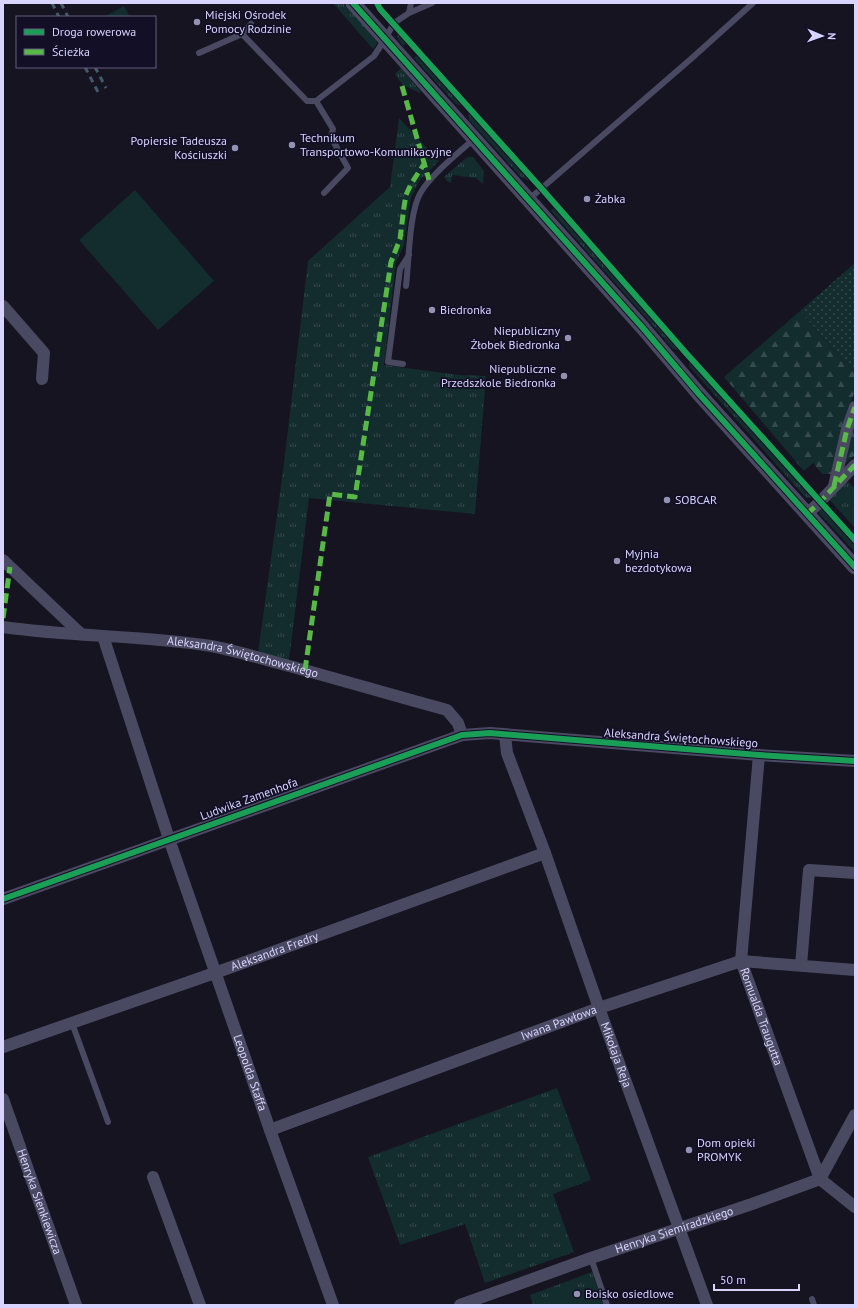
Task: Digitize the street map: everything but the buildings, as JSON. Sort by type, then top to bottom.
[{"type":"street","points":[[353,3],[855,567]]},
{"type":"street","points":[[3,306],[44,353],[42,379]]},
{"type":"street","points":[[834,486],[847,428],[855,407]]},
{"type":"street","points":[[807,514],[821,502],[834,486],[855,466]]},
{"type":"street","points":[[3,560],[80,634]]},
{"type":"street","name":"Aleksandra Świętochowskiego","points":[[3,627],[156,639],[212,646],[305,670],[447,710],[458,723],[462,735]]},
{"type":"street","name":"Leopolda Staffa","points":[[103,636],[169,839],[217,973],[270,1130],[333,1305]]},
{"type":"street","name":"Ludwika Zamenhofa","points":[[3,899],[462,735],[490,733],[506,735]]},
{"type":"street","name":"Aleksandra Świętochowskiego","points":[[506,735],[760,755],[855,760]]},
{"type":"street","name":"Mikołaja Reja","points":[[506,735],[507,753],[545,853],[706,1305]]},
{"type":"street","name":"Romualda Traugutta","points":[[760,755],[741,961],[820,1179]]},
{"type":"street","name":"Aleksandra Fredry","points":[[3,1047],[217,973],[545,853]]},
{"type":"street","points":[[800,965],[809,870],[855,873]]},
{"type":"street","name":"Iwana Pawłowa","points":[[270,1130],[599,1008],[741,961],[855,970]]},
{"type":"street","name":"Henryka Sienkiewicza","points":[[3,1099],[76,1305]]},
{"type":"street","points":[[855,1115],[820,1179],[855,1207]]},
{"type":"street","points":[[154,1177],[200,1305]]},
{"type":"street","name":"Henryka Siemiradzkiego","points":[[464,1304],[591,1258],[680,1229],[820,1179]]},
{"type":"lane","points":[[410,13],[411,3]]},
{"type":"lane","points":[[242,34],[307,101],[316,101],[374,56],[394,23],[410,13],[432,3]]},
{"type":"lane","points":[[528,200],[753,3]]},
{"type":"lane","points":[[199,53],[242,34],[251,24]]},
{"type":"lane","points":[[316,101],[333,129],[331,137],[348,168],[324,193]]},
{"type":"lane","points":[[406,286],[414,213],[420,193],[429,180],[474,139]]},
{"type":"lane","points":[[403,364],[388,362],[400,269],[409,253]]},
{"type":"lane","points":[[72,1023],[108,1122]]},
{"type":"lane","points":[[591,1258],[607,1305]]},
{"type":"green space","points":[[333,3],[343,3],[376,40],[377,44],[373,49]]},
{"type":"green space","points":[[124,6],[129,16],[106,16]]},
{"type":"green space","points":[[397,30],[408,42],[403,46],[397,37]]},
{"type":"green space","points":[[418,54],[463,104],[456,104],[414,58]]},
{"type":"green space","points":[[401,68],[421,92],[420,93],[403,85],[395,75]]},
{"type":"green space","points":[[470,112],[531,180],[521,177],[469,120],[468,114]]},
{"type":"green space","points":[[399,118],[439,161],[420,180],[411,197],[404,245],[396,262],[384,365],[459,375],[486,376],[475,514],[309,498],[289,660],[258,653],[283,471],[308,261],[390,187]]},
{"type":"green space","points":[[468,157],[473,157],[484,171],[483,184],[476,178],[452,175],[451,183],[447,181],[444,177]]},
{"type":"green space","points":[[135,190],[214,281],[158,330],[79,240]]},
{"type":"green space","points":[[556,208],[681,349],[673,349],[551,211]]},
{"type":"green space","points":[[855,263],[855,373],[800,311]]},
{"type":"green space","points":[[800,311],[855,373],[855,391],[842,426],[832,474],[822,474],[813,463],[804,471],[724,377]]},
{"type":"green space","points":[[690,358],[815,498],[806,498],[689,366]]},
{"type":"green space","points":[[855,423],[855,455],[845,464],[853,427]]},
{"type":"green space","points":[[847,480],[855,489],[855,528],[828,498]]},
{"type":"green space","points":[[821,505],[855,543],[855,552],[820,514],[819,509]]},
{"type":"green space","points":[[557,1088],[591,1180],[553,1194],[574,1252],[485,1283],[465,1224],[400,1245],[368,1157]]},
{"type":"green space","points":[[592,1272],[604,1305],[533,1305],[530,1295]]},
{"type":"green space","name":"Boisko osiedlowe","points":[[586,1287],[593,1305],[547,1305],[546,1301]]},
{"type":"railway","points":[[52,3],[58,16]]},
{"type":"railway","points":[[61,3],[68,16]]},
{"type":"railway","points":[[86,68],[99,94]]},
{"type":"railway","points":[[96,68],[106,88]]},
{"type":"marked path","points":[[402,86],[429,180]]},
{"type":"marked path","points":[[305,670],[330,494],[355,497],[391,262],[400,239],[406,195],[424,164]]},
{"type":"marked path","points":[[834,486],[847,429],[855,407]]},
{"type":"marked path","points":[[807,514],[855,465]]},
{"type":"marked path","points":[[3,618],[10,567]]},
{"type":"cycle path","points":[[353,3],[643,328],[699,394],[855,567]]},
{"type":"cycle path","points":[[377,3],[380,9],[542,189],[686,353],[855,540]]},
{"type":"cycle path","points":[[3,899],[462,735],[490,733],[759,755],[855,761]]},
{"type":"place","name":"Miejski Ośrodek Pomocy Rodzinie","points":[[197,22]]},
{"type":"place","name":"Technikum Transportowo-Komunikacyjne","points":[[292,145]]},
{"type":"place","name":"Popiersie Tadeusza Kościuszki","points":[[235,148]]},
{"type":"place","name":"Żabka","points":[[587,199]]},
{"type":"place","name":"Biedronka","points":[[432,310]]},
{"type":"place","name":"Niepubliczny Żłobek Biedronka","points":[[568,338]]},
{"type":"place","name":"Niepubliczne Przedszkole Biedronka","points":[[564,376]]},
{"type":"place","name":"SOBCAR","points":[[667,500]]},
{"type":"place","name":"Myjnia bezdotykowa","points":[[617,561]]},
{"type":"place","name":"Dom opieki PROMYK","points":[[689,1150]]},
{"type":"place","name":"Boisko osiedlowe","points":[[577,1294]]}]
